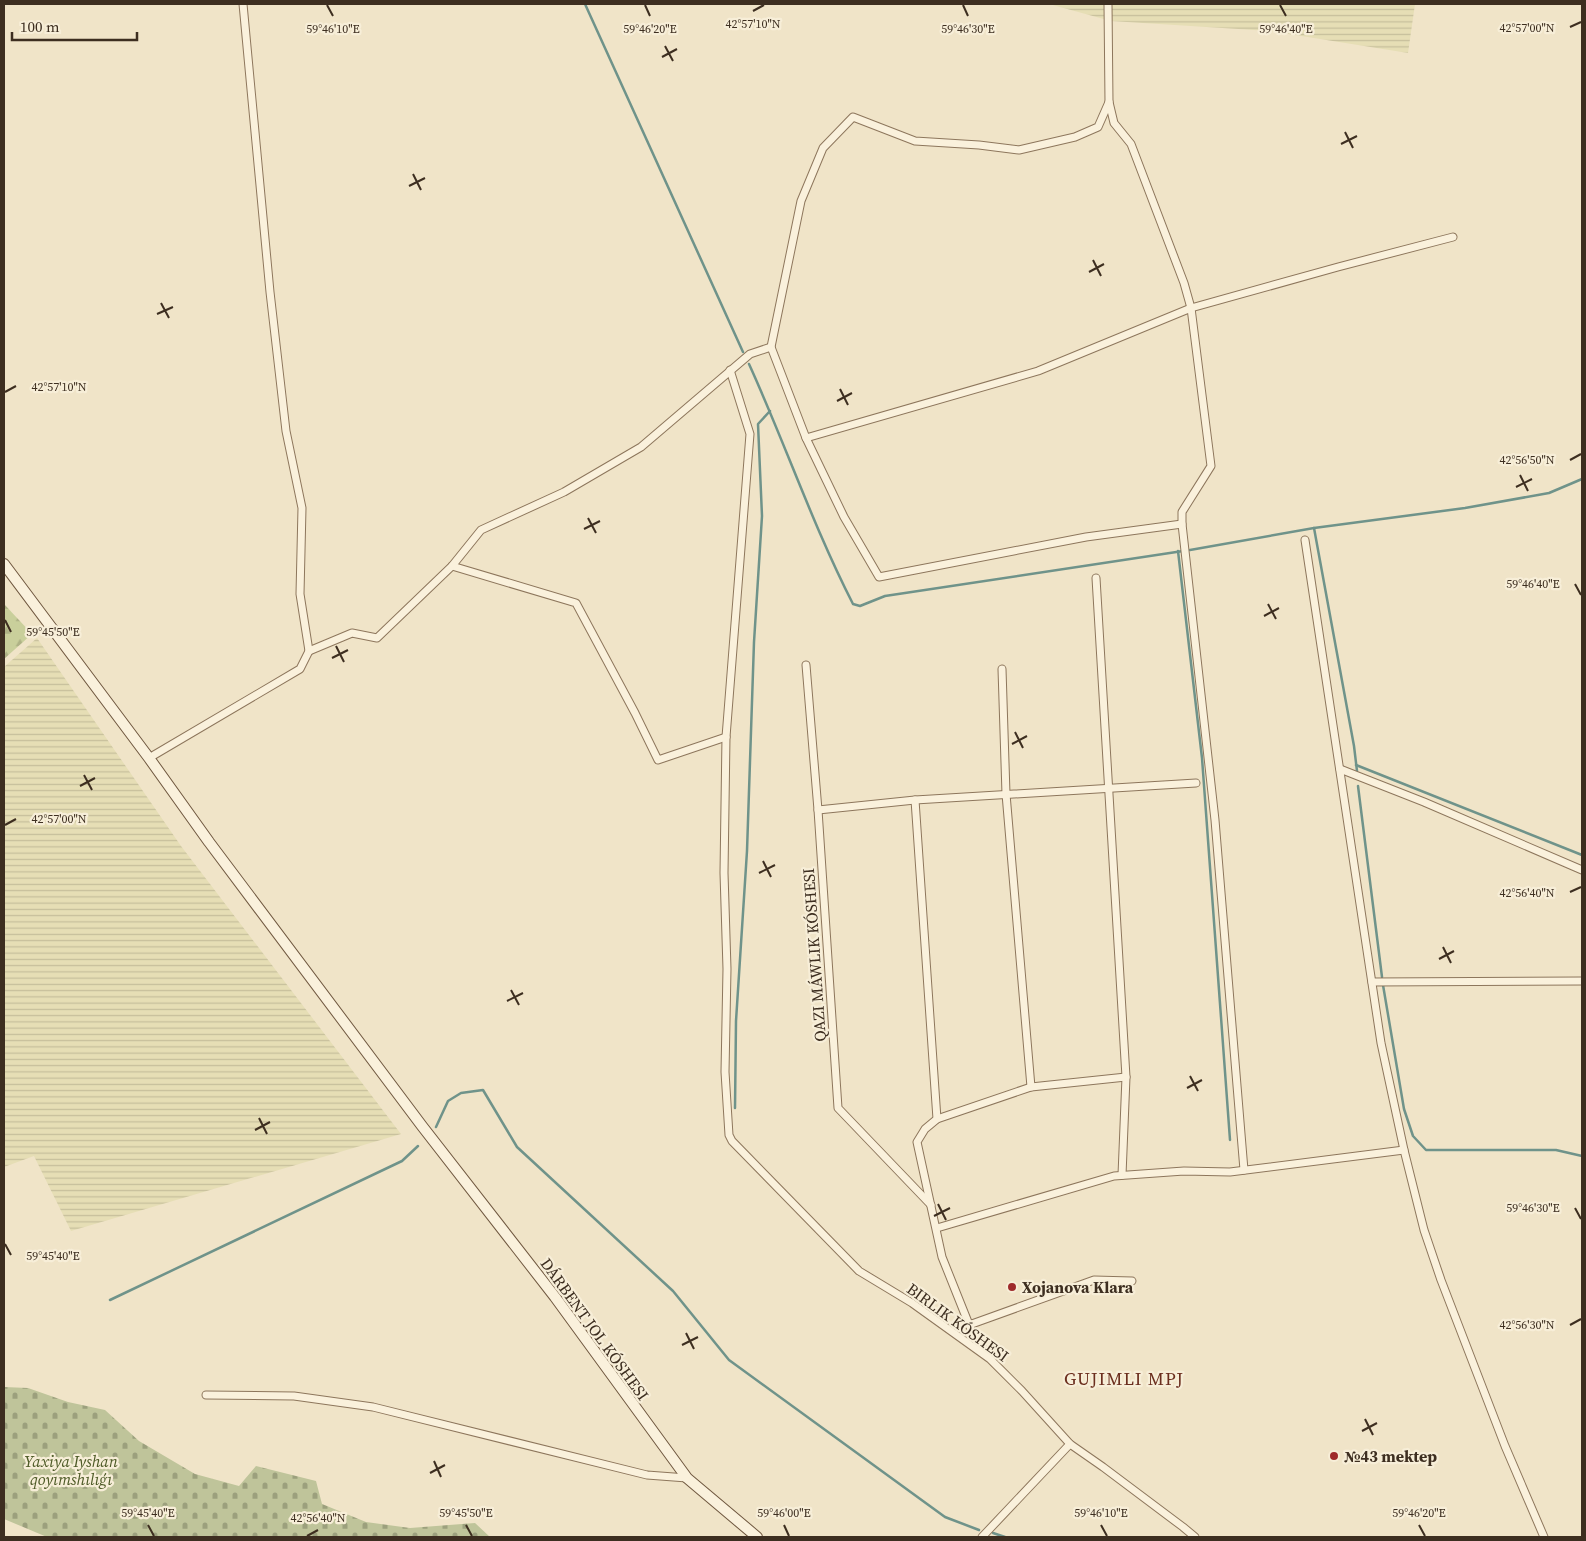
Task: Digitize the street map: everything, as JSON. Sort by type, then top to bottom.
[{"type":"main road","name":"DÁRBENT JOL KÓSHESI","points":[[4,564],[422,1126],[555,1297],[687,1478],[757,1537]]},
{"type":"street","points":[[150,758],[300,669],[309,650],[300,594],[302,508],[286,431],[242,4]]},
{"type":"street","points":[[1108,4],[1109,102],[1114,123],[1131,144],[1184,283],[1190,308],[1211,466],[1182,512],[1182,524],[1215,820],[1244,1170]]},
{"type":"street","points":[[1109,102],[1098,127],[1075,137],[1019,150],[979,145],[915,141],[853,117],[823,148],[802,201],[771,347],[806,438],[844,517],[879,577],[1086,537],[1182,524]]},
{"type":"street","points":[[806,438],[1038,371],[1190,308],[1453,237]]},
{"type":"street","points":[[309,650],[352,633],[377,638],[452,566],[481,530],[564,492],[641,447],[750,354],[771,347]]},
{"type":"street","points":[[452,566],[576,603],[658,760],[726,737],[750,434],[730,370]]},
{"type":"street","points":[[1305,540],[1382,1044],[1404,1150],[1424,1230],[1438,1272],[1476,1372],[1544,1537]]},
{"type":"street","points":[[1096,578],[1126,1077],[1122,1175]]},
{"type":"street","points":[[806,665],[818,810],[838,1108],[932,1206]]},
{"type":"street","points":[[1002,669],[1006,794],[1031,1087]]},
{"type":"street","name":"BIRLIK KÓSHESI","points":[[726,737],[724,873],[726,969],[725,1072],[729,1135],[732,1141],[859,1271],[912,1303],[990,1359],[1070,1444],[1195,1537]]},
{"type":"street","points":[[1340,769],[1424,802],[1582,870]]},
{"type":"street","points":[[818,810],[916,800],[1196,783]]},
{"type":"street","points":[[916,800],[937,1119]]},
{"type":"street","points":[[1372,982],[1582,981]]},
{"type":"street","points":[[990,1359],[972,1332],[942,1257],[917,1142],[925,1129],[937,1119],[1031,1087],[1126,1077]]},
{"type":"street","points":[[936,1228],[1114,1176],[1184,1171],[1230,1172],[1404,1150]]},
{"type":"street","points":[[969,1325],[1094,1280],[1132,1281]]},
{"type":"street","points":[[206,1395],[294,1396],[374,1407],[648,1475],[687,1478]]},
{"type":"street","points":[[982,1537],[1070,1444]]},
{"type":"shaded area","points":[[1049,4],[1415,4],[1408,53],[1270,31],[1111,21]]},
{"type":"shaded area","points":[[37,638],[181,846],[401,1134],[71,1231],[34,1156],[4,1167],[4,667]]},
{"type":"green space","points":[[4,604],[32,634],[4,659]]},
{"type":"green space","name":"Yaxiya Iyshan qoyımshılıǵı","points":[[4,1387],[28,1388],[68,1402],[105,1410],[139,1441],[195,1474],[239,1486],[256,1466],[316,1481],[322,1504],[366,1522],[410,1528],[475,1523],[490,1537],[47,1537],[4,1519]]},
{"type":"waterway","points":[[585,4],[743,352]]},
{"type":"waterway","points":[[749,364],[812,515],[853,604],[860,606],[885,596],[1183,551]]},
{"type":"waterway","points":[[735,1108],[736,1021],[747,851],[754,642],[762,516],[758,424],[770,411]]},
{"type":"waterway","points":[[1190,550],[1314,528],[1465,508],[1549,493],[1582,479]]},
{"type":"waterway","points":[[1314,528],[1357,771]]},
{"type":"waterway","points":[[1178,551],[1202,758],[1230,1140]]},
{"type":"waterway","points":[[1356,765],[1582,855]]},
{"type":"waterway","points":[[1358,786],[1382,977]]},
{"type":"waterway","points":[[1383,985],[1404,1109],[1413,1136],[1426,1150],[1556,1150],[1582,1156]]},
{"type":"waterway","points":[[436,1127],[448,1101],[461,1093],[483,1090],[517,1147],[673,1291],[729,1360],[945,1517],[979,1530]]},
{"type":"waterway","points":[[110,1300],[402,1161],[418,1146]]},
{"type":"waterway","points":[[993,1533],[1005,1537]]},
{"type":"place","name":"Xojanova Klara","points":[[1012,1287]]},
{"type":"place","name":"№43 mektep","points":[[1334,1456]]},
{"type":"district","name":"GUJIMLI MPJ","points":[[1124,1379]]}]
